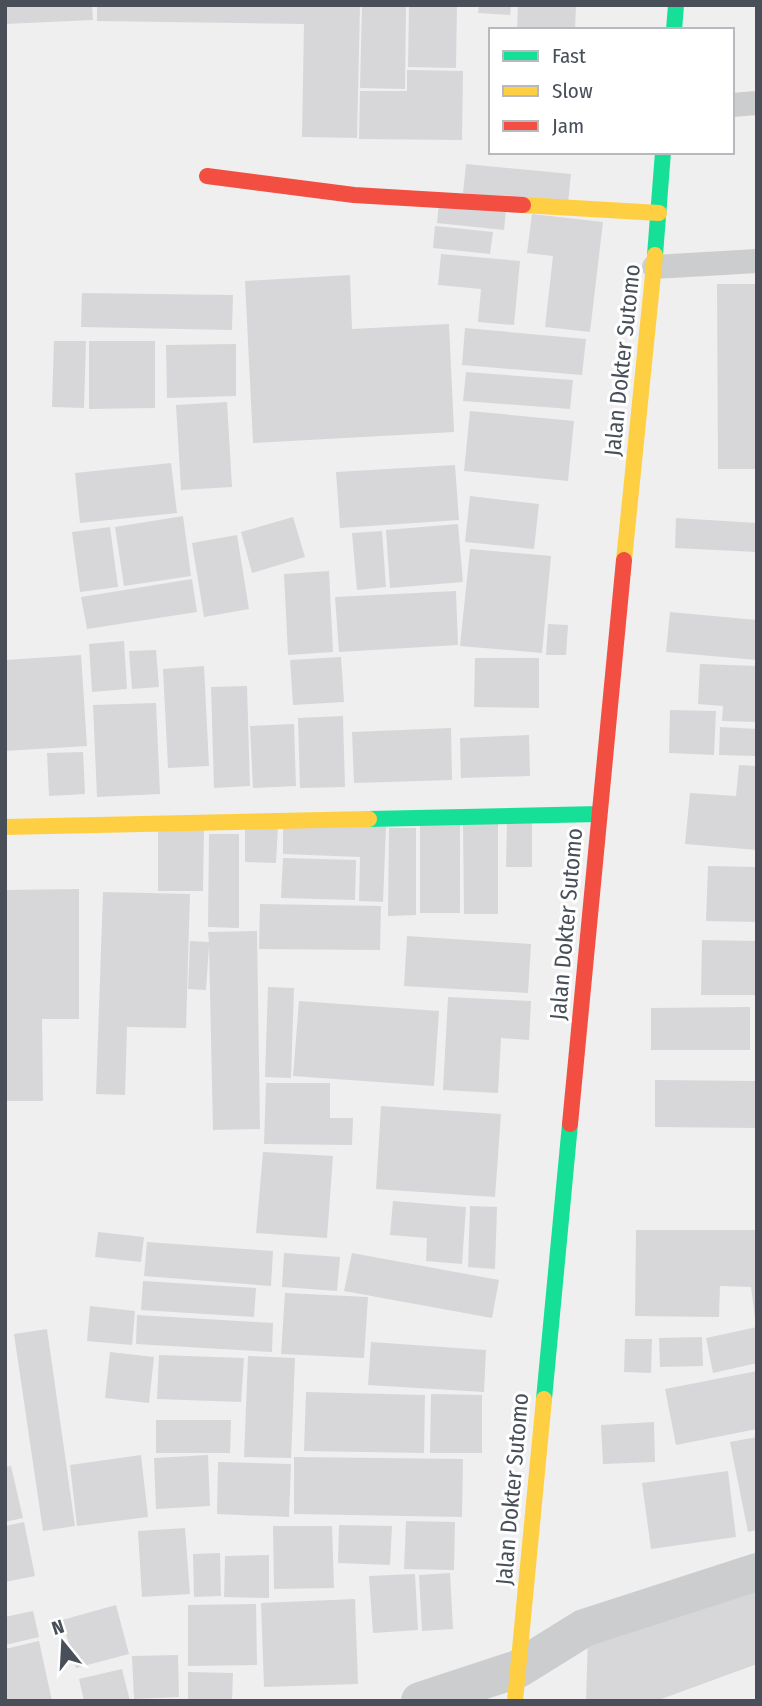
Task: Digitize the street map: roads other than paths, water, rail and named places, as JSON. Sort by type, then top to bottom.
[{"type":"main road","points":[[674,28],[676,5]]},
{"type":"main road","name":"Jalan Dokter Sutomo","points":[[517,1685],[663,154]]},
{"type":"main road","points":[[207,176],[354,195],[659,213]]},
{"type":"main road","points":[[5,827],[599,814]]},
{"type":"street","points":[[420,1701],[517,1685],[584,1628],[757,1572]]},
{"type":"lane","points":[[734,105],[757,103]]},
{"type":"lane","points":[[654,267],[757,261]]}]
